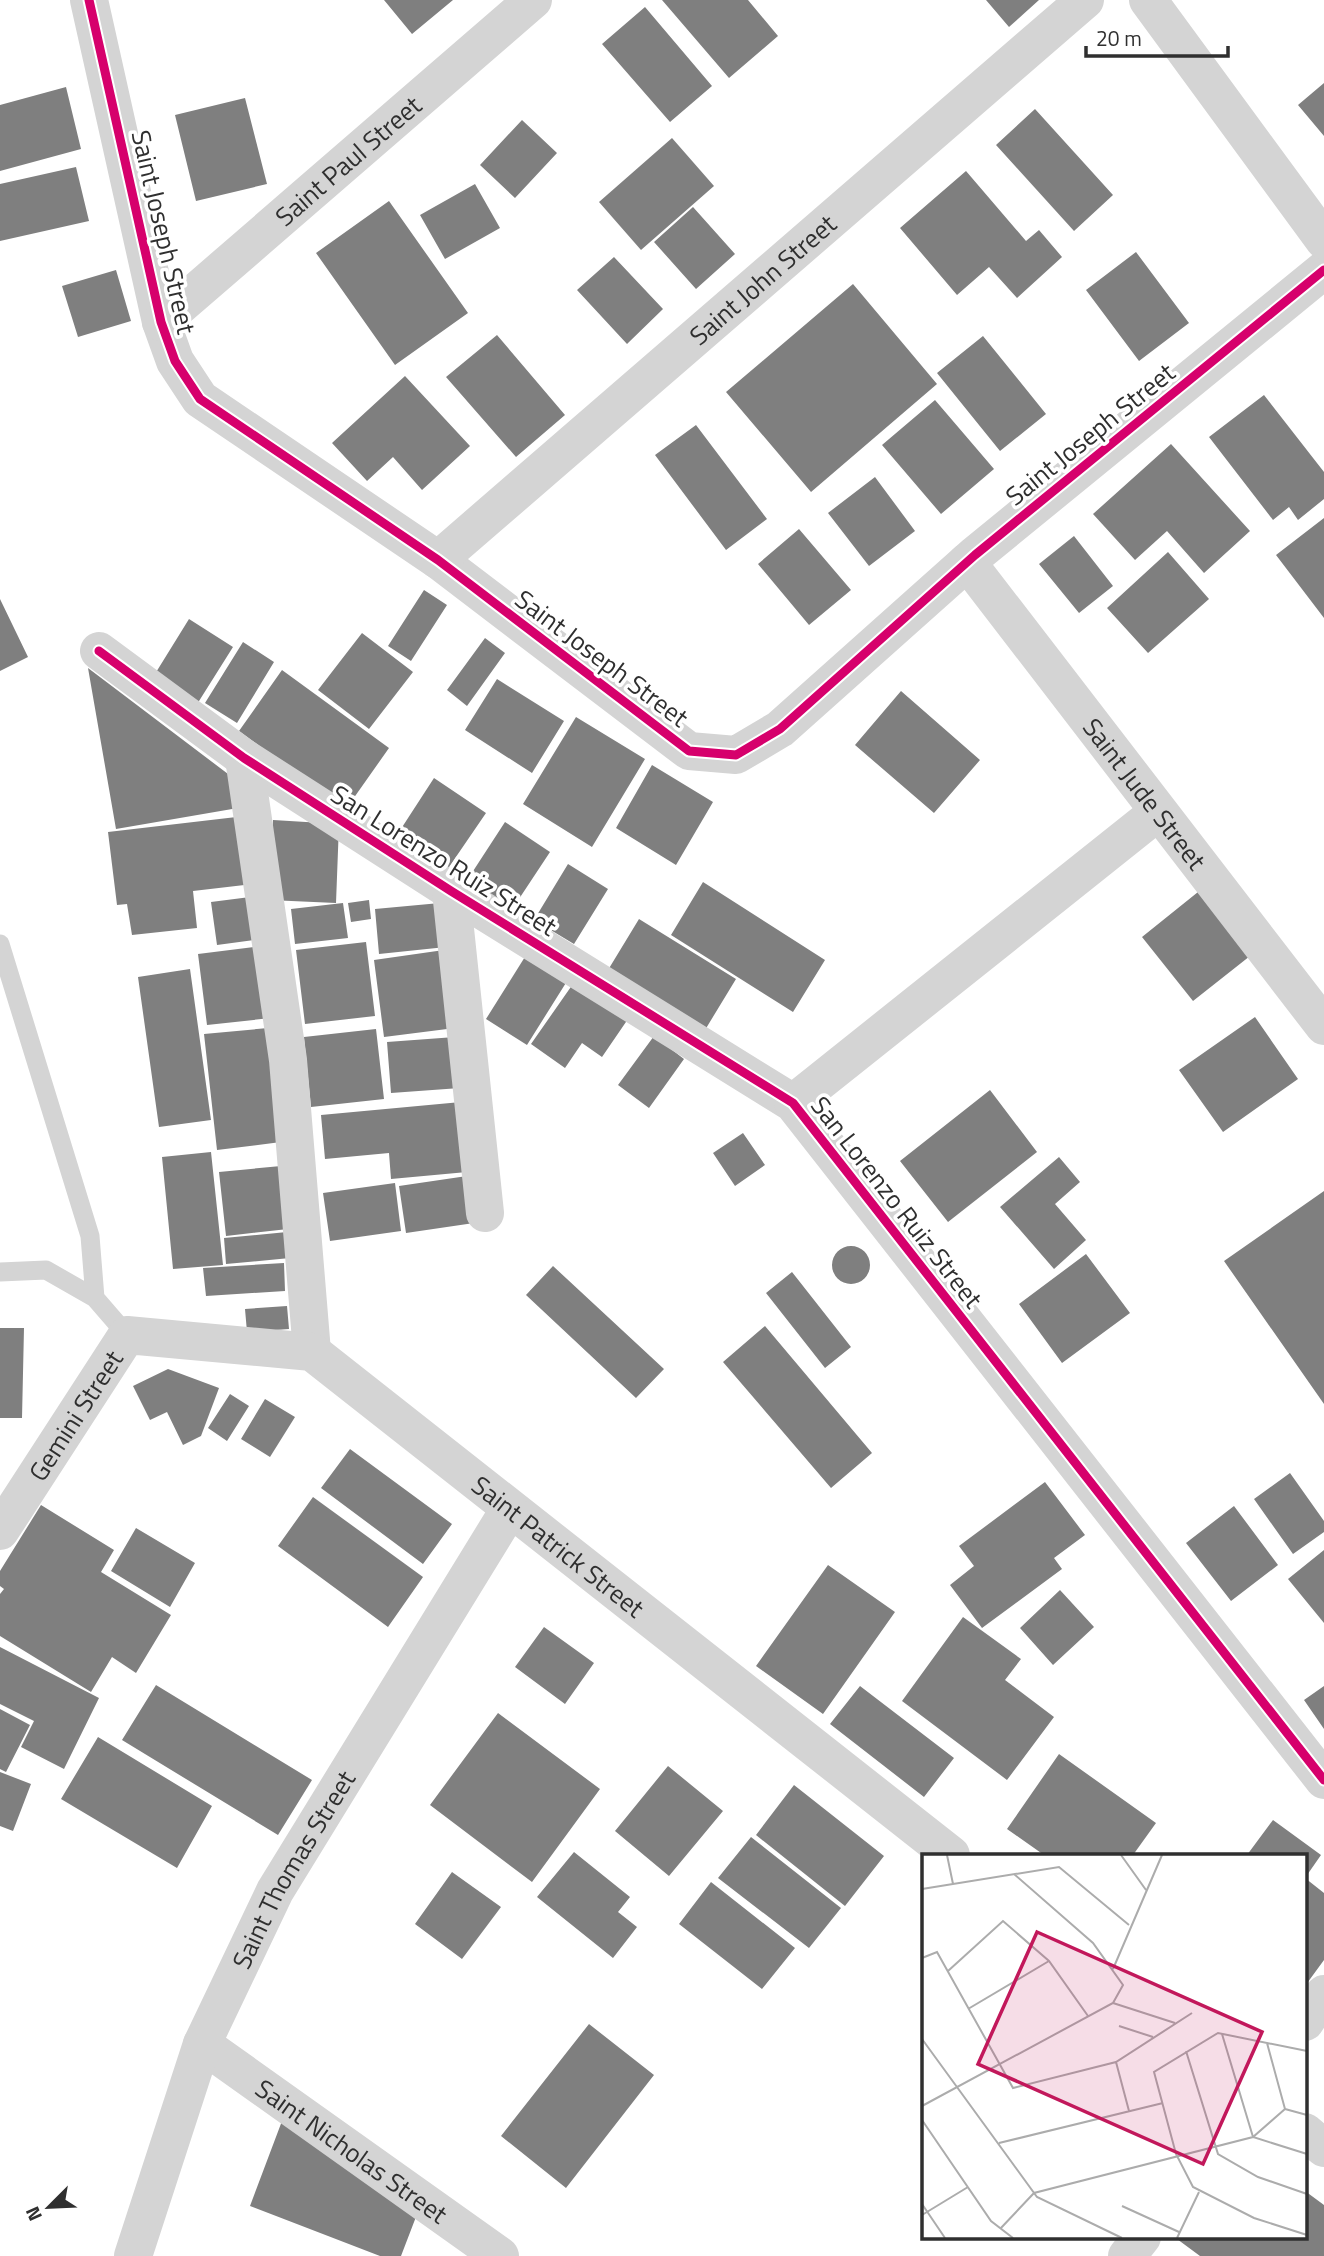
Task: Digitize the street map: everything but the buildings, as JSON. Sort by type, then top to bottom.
[{"type":"street","name":"Saint Joseph Street","points":[[89,0],[161,322],[175,361],[200,398],[438,560],[689,751],[736,755],[780,729],[967,562],[1324,270]]},
{"type":"street","name":"Saint Paul Street","points":[[161,322],[533,0]]},
{"type":"street","name":"Saint John Street","points":[[438,560],[1085,0]]},
{"type":"street","points":[[1148,0],[1324,240]]},
{"type":"street","name":"Saint Jude Street","points":[[967,562],[1324,1026]]},
{"type":"street","name":"San Lorenzo Ruiz Street","points":[[99,651],[244,758],[451,891],[793,1102],[1324,1780]]},
{"type":"street","points":[[127,1335],[313,1352],[288,1060],[244,758]]},
{"type":"street","points":[[793,1102],[1158,812]]},
{"type":"street","points":[[451,891],[485,1213]]},
{"type":"street","name":"Gemini Street","points":[[0,1531],[15,1482],[127,1335]]},
{"type":"street","name":"Saint Patrick Street","points":[[313,1352],[509,1510],[950,1854]]},
{"type":"street","name":"Saint Thomas Street","points":[[133,2256],[202,2044],[275,1891],[509,1510]]},
{"type":"street","points":[[1306,2021],[1324,1994]]},
{"type":"street","name":"Saint Nicholas Street","points":[[202,2044],[500,2256]]},
{"type":"street","points":[[1306,2134],[1324,2148]]},
{"type":"street","points":[[1127,2256],[1141,2238]]},
{"type":"lane","points":[[0,944],[90,1236],[95,1298]]},
{"type":"lane","points":[[0,1272],[46,1270],[95,1298],[127,1335]]},
{"type":"cycle path","points":[[89,0],[161,322],[175,361],[200,399],[438,560],[689,751],[736,755],[780,729],[975,555],[1324,270]]},
{"type":"cycle path","points":[[99,651],[244,758],[451,891],[793,1103],[1324,1780]]}]
